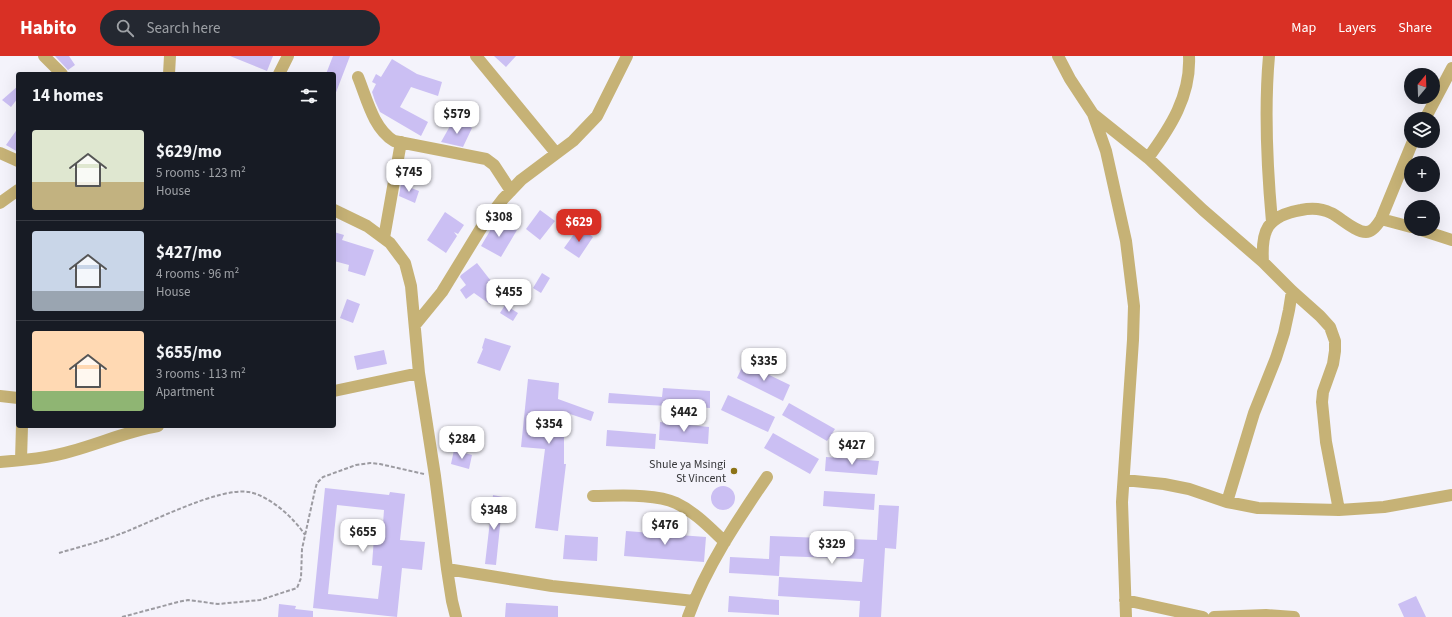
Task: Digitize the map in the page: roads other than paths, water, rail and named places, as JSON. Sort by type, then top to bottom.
[{"type":"street","points":[[44,56],[60,72]]},
{"type":"street","points":[[169,72],[170,56]]},
{"type":"street","points":[[280,72],[288,56]]},
{"type":"street","points":[[476,56],[556,154]]},
{"type":"street","points":[[415,325],[442,292],[483,225],[511,191],[521,180],[572,141],[597,116],[627,56]]},
{"type":"street","points":[[1058,56],[1070,79],[1093,114],[1106,151],[1126,241],[1134,306],[1122,502],[1126,617]]},
{"type":"street","points":[[1148,158],[1172,123],[1179,107],[1188,82],[1188,56]]},
{"type":"street","points":[[1269,56],[1266,82],[1272,222]]},
{"type":"street","points":[[1428,112],[1452,68]]},
{"type":"street","points":[[358,77],[379,127],[387,136],[394,141],[486,159],[494,164],[511,191]]},
{"type":"street","points":[[1093,114],[1148,158],[1263,262],[1330,327],[1335,341],[1333,364],[1322,402],[1326,442],[1340,510]]},
{"type":"street","points":[[384,238],[401,142]]},
{"type":"street","points":[[1263,262],[1262,249],[1264,235],[1272,222],[1279,216],[1288,212],[1321,209],[1332,213],[1358,230],[1365,232],[1376,227],[1381,219],[1411,148]]},
{"type":"street","points":[[0,153],[16,160]]},
{"type":"street","points":[[0,203],[16,191]]},
{"type":"street","points":[[336,211],[367,226],[384,238],[390,243],[405,263],[411,286],[419,374],[435,476],[447,569],[456,617]]},
{"type":"street","points":[[1381,219],[1404,225]]},
{"type":"street","points":[[1440,236],[1452,240]]},
{"type":"street","points":[[1227,502],[1254,413],[1284,333],[1290,310],[1292,291]]},
{"type":"street","points":[[336,391],[419,374]]},
{"type":"street","points":[[0,396],[16,398]]},
{"type":"street","points":[[21,460],[22,428]]},
{"type":"street","points":[[0,462],[48,458],[149,428]]},
{"type":"street","points":[[688,617],[694,601],[725,542],[744,510],[768,477]]},
{"type":"street","points":[[1124,480],[1164,484],[1190,490],[1227,502],[1258,508],[1340,510],[1384,507],[1452,496]]},
{"type":"street","points":[[593,496],[642,497],[661,499],[676,503],[693,514],[725,542]]},
{"type":"street","points":[[447,569],[552,586],[694,601]]},
{"type":"street","points":[[1125,600],[1203,617]]},
{"type":"street","points":[[1214,617],[1266,615],[1294,617]]},
{"type":"place","name":"Shule ya Msingi St Vincent","points":[[734,471]]}]
